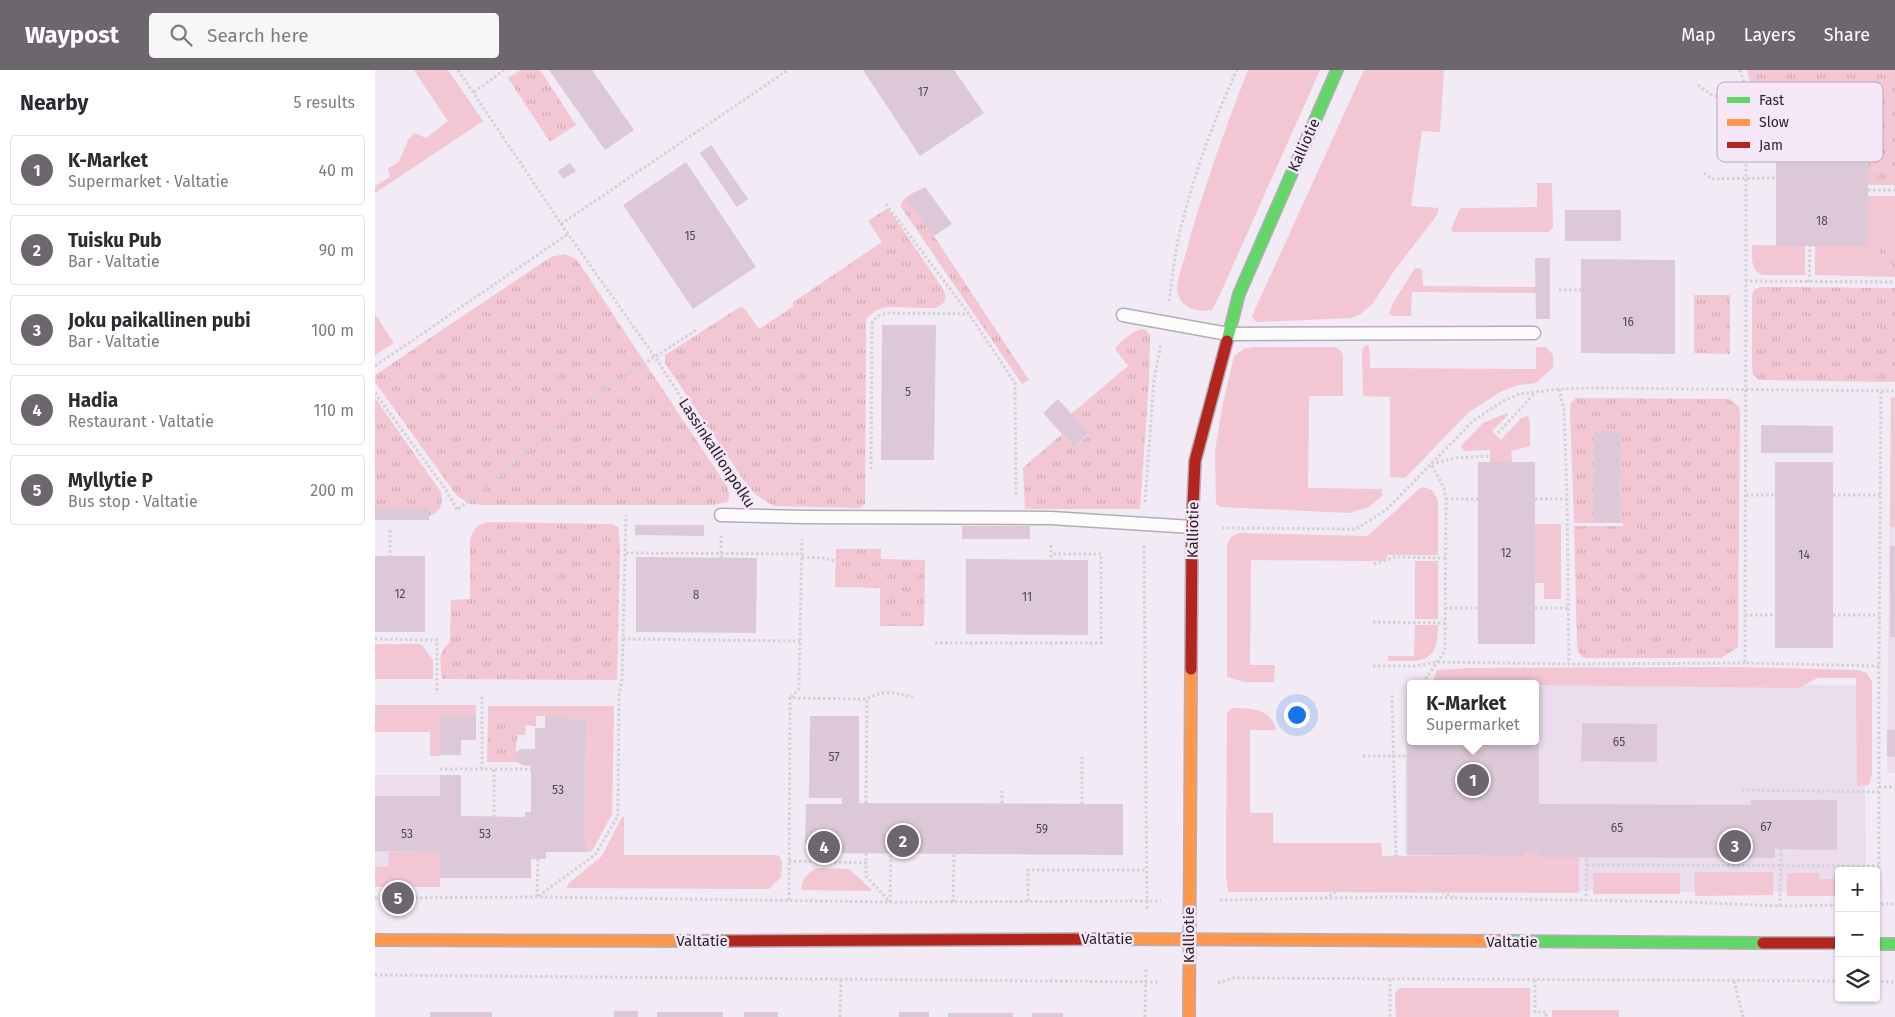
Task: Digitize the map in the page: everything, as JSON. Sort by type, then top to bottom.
[{"type":"street","name":"Kalliotie","points":[[1189,1017],[1192,527],[1195,461],[1239,294],[1337,70]]},
{"type":"street","name":"Valtatie","points":[[375,940],[1189,940],[1835,943]]},
{"type":"street","points":[[1880,944],[1895,944]]},
{"type":"lane","points":[[1123,315],[1228,334],[1534,333]]},
{"type":"lane","points":[[721,516],[759,517]]},
{"type":"lane","name":"Lassinkallionpolku","points":[[759,517],[1016,518],[1192,527]]},
{"type":"path","name":"Lassinkallionpolku","points":[[458,70],[561,224],[655,358],[759,517]]},
{"type":"path","points":[[474,92],[504,70]]},
{"type":"path","points":[[561,224],[788,70]]},
{"type":"path","points":[[1147,901],[1144,524],[1154,380],[1178,240],[1198,171],[1222,102],[1237,70]]},
{"type":"path","points":[[1739,70],[1744,82]]},
{"type":"path","points":[[1698,85],[1713,96],[1717,96]]},
{"type":"path","points":[[1745,162],[1745,663]]},
{"type":"path","points":[[1704,173],[1713,179],[1776,178]]},
{"type":"path","points":[[1868,190],[1895,190]]},
{"type":"path","points":[[886,204],[969,314],[1015,383],[1016,518]]},
{"type":"path","points":[[375,366],[568,234]]},
{"type":"path","points":[[1809,282],[1810,246]]},
{"type":"path","points":[[1746,281],[1895,282]]},
{"type":"path","points":[[1559,290],[1581,290]]},
{"type":"path","points":[[871,469],[872,324],[875,318],[880,314],[887,313],[969,314]]},
{"type":"path","points":[[375,393],[446,490],[457,510],[592,398],[698,329]]},
{"type":"path","points":[[1559,389],[1564,410],[1569,664]]},
{"type":"path","points":[[1192,527],[1356,529],[1386,510],[1473,421],[1503,400],[1519,394],[1559,389],[1895,391]]},
{"type":"path","points":[[1499,433],[1535,392]]},
{"type":"path","points":[[1587,865],[1879,866],[1881,392]]},
{"type":"path","points":[[1431,464],[1456,458],[1488,456]]},
{"type":"path","points":[[1426,680],[1445,651],[1446,499],[1444,488],[1431,464]]},
{"type":"path","points":[[1746,495],[1775,495]]},
{"type":"path","points":[[1833,495],[1880,495]]},
{"type":"path","points":[[1446,499],[1478,499]]},
{"type":"path","points":[[1535,499],[1567,499]]},
{"type":"path","points":[[537,897],[595,855],[618,816],[619,695],[622,680],[626,516]]},
{"type":"path","points":[[789,900],[791,698],[799,689],[803,518]]},
{"type":"path","points":[[390,530],[390,556]]},
{"type":"path","points":[[1051,545],[1051,560]]},
{"type":"path","points":[[626,553],[802,556],[838,562]]},
{"type":"path","points":[[935,642],[1101,642],[1101,554],[1051,554]]},
{"type":"path","points":[[1374,564],[1395,557],[1445,558]]},
{"type":"path","points":[[1445,608],[1478,608]]},
{"type":"path","points":[[1535,608],[1568,608]]},
{"type":"path","points":[[1745,615],[1775,615]]},
{"type":"path","points":[[1833,615],[1879,615]]},
{"type":"path","points":[[1373,622],[1445,623]]},
{"type":"path","points":[[375,639],[437,640],[437,694]]},
{"type":"path","points":[[623,640],[800,641]]},
{"type":"path","points":[[1373,666],[1417,666],[1437,662],[1569,664],[1745,663],[1879,666]]},
{"type":"path","points":[[791,698],[867,699],[878,693],[894,693],[913,697]]},
{"type":"path","points":[[482,694],[482,769]]},
{"type":"path","points":[[1392,694],[1396,855],[1423,882],[1456,899]]},
{"type":"path","points":[[866,802],[867,699]]},
{"type":"path","points":[[1081,804],[1082,754]]},
{"type":"path","points":[[1363,756],[1407,756]]},
{"type":"path","points":[[440,769],[531,769]]},
{"type":"path","points":[[494,769],[494,817]]},
{"type":"path","points":[[1879,787],[1895,787]]},
{"type":"path","points":[[1002,789],[1002,803]]},
{"type":"path","points":[[1742,790],[1879,792]]},
{"type":"path","points":[[1780,906],[1781,849]]},
{"type":"path","points":[[866,853],[866,876],[890,902]]},
{"type":"path","points":[[890,902],[891,853]]},
{"type":"path","points":[[953,853],[953,902]]},
{"type":"path","points":[[1325,898],[1396,855]]},
{"type":"path","points":[[1586,901],[1587,857]]},
{"type":"path","points":[[1735,858],[1735,865]]},
{"type":"path","points":[[537,897],[538,859]]},
{"type":"path","points":[[789,861],[866,863]]},
{"type":"path","points":[[1028,901],[1028,870],[1147,870]]},
{"type":"path","points":[[375,898],[537,897],[890,902],[1325,898],[1586,901],[1780,906],[1835,905]]},
{"type":"path","points":[[1880,904],[1895,904]]},
{"type":"path","points":[[375,975],[1146,980],[1189,985],[1212,985],[1233,978],[1835,981]]},
{"type":"path","points":[[840,1017],[841,978]]},
{"type":"path","points":[[1390,979],[1390,1017]]},
{"type":"path","points":[[1145,1017],[1146,980]]},
{"type":"path","points":[[1535,980],[1535,1012],[1546,1012],[1546,1017]]},
{"type":"path","points":[[1734,981],[1743,1017]]},
{"type":"path","points":[[1880,982],[1895,982]]},
{"type":"shaded area","points":[[1891,397],[1895,397],[1895,773],[1887,773]]},
{"type":"shaded area","points":[[1406,683],[1407,745],[1539,745],[1539,684],[1864,685],[1866,867],[1835,867],[1835,893],[1458,889],[1405,854]]},
{"type":"shaded area","points":[[375,775],[440,775],[440,852],[389,852],[389,867],[375,867]]},
{"type":"green space","points":[[414,70],[448,70],[483,121],[375,193],[375,186],[390,177],[388,168],[399,162],[408,140],[414,133],[426,138],[448,121]]},
{"type":"green space","points":[[521,70],[540,70],[576,125],[550,142],[508,78]]},
{"type":"green space","points":[[1248,70],[1320,70],[1212,310],[1193,309],[1185,305],[1179,297],[1177,288],[1179,277],[1206,186]]},
{"type":"green space","points":[[1364,70],[1444,70],[1440,132],[1422,131],[1411,206],[1439,208],[1437,215],[1394,271],[1373,303],[1361,314],[1351,318],[1256,322],[1252,316]]},
{"type":"green space","points":[[1747,70],[1895,70],[1895,185],[1868,185],[1868,162],[1883,162],[1883,82],[1750,82]]},
{"type":"green space","points":[[1537,183],[1552,183],[1553,227],[1549,232],[1454,232],[1451,230],[1459,210],[1462,208],[1537,207]]},
{"type":"green space","points":[[925,187],[908,199],[1029,380],[1022,384],[901,207],[906,197]]},
{"type":"green space","points":[[1868,196],[1895,196],[1895,277],[1815,275],[1815,246],[1868,246]]},
{"type":"green space","points":[[888,208],[943,289],[945,301],[934,308],[887,307],[872,313],[866,320],[865,504],[860,508],[774,506],[756,495],[743,479],[665,363],[665,355],[740,307],[744,308],[759,329],[794,306],[792,303],[882,242],[868,221]]},
{"type":"green space","points":[[1879,243],[1895,243],[1895,274],[1879,274]]},
{"type":"green space","points":[[1752,245],[1805,246],[1805,275],[1762,275],[1754,266]]},
{"type":"green space","points":[[565,254],[577,260],[726,485],[729,494],[727,502],[713,505],[470,504],[457,496],[375,382],[375,375],[551,257]]},
{"type":"green space","points":[[1415,268],[1422,269],[1423,286],[1536,287],[1536,293],[1412,292],[1411,316],[1392,316],[1389,314],[1393,303]]},
{"type":"green space","points":[[1762,287],[1895,288],[1895,382],[1759,380],[1753,375],[1752,368],[1752,297],[1755,290]]},
{"type":"green space","points":[[1694,295],[1730,295],[1730,354],[1694,353]]},
{"type":"green space","points":[[375,314],[394,343],[375,355]]},
{"type":"green space","points":[[1141,329],[1146,330],[1150,335],[1149,381],[1140,509],[1025,509],[1023,468],[1062,434],[1074,447],[1089,434],[1071,414],[1128,366],[1115,349],[1126,337]]},
{"type":"green space","points":[[1366,345],[1369,346],[1370,368],[1536,369],[1536,347],[1546,347],[1553,355],[1553,367],[1536,383],[1519,385],[1502,391],[1469,412],[1405,478],[1390,477],[1390,397],[1363,396],[1362,350]]},
{"type":"green space","points":[[1252,347],[1335,347],[1341,351],[1343,355],[1343,396],[1309,396],[1308,488],[1382,489],[1382,496],[1369,507],[1349,513],[1221,507],[1216,504],[1215,451],[1223,403],[1234,356],[1244,349]]},
{"type":"green space","points":[[1891,397],[1895,398],[1895,527],[1890,527]]},
{"type":"green space","points":[[375,398],[441,492],[442,500],[439,510],[429,516],[429,508],[375,508]]},
{"type":"green space","points":[[1576,398],[1729,399],[1738,406],[1740,411],[1738,647],[1721,658],[1586,658],[1579,654],[1577,646],[1574,526],[1623,526],[1623,523],[1620,523],[1621,431],[1594,432],[1593,523],[1574,523],[1570,409],[1571,403]]},
{"type":"green space","points":[[1507,413],[1508,415],[1492,431],[1501,440],[1521,418],[1528,416],[1530,422],[1530,446],[1511,451],[1512,462],[1490,462],[1490,450],[1464,451],[1461,446],[1483,423]]},
{"type":"green space","points":[[1423,487],[1432,490],[1438,500],[1438,555],[1387,555],[1386,561],[1251,560],[1250,665],[1275,665],[1274,682],[1245,682],[1227,677],[1227,545],[1231,537],[1239,533],[1368,536]]},
{"type":"green space","points":[[488,522],[612,524],[618,527],[620,545],[617,680],[442,679],[441,655],[450,641],[451,600],[470,599],[470,540],[476,528]]},
{"type":"green space","points":[[1535,524],[1561,524],[1561,599],[1544,599],[1544,583],[1535,583]]},
{"type":"green space","points":[[836,549],[881,549],[881,559],[925,560],[924,626],[880,626],[880,588],[835,587]]},
{"type":"green space","points":[[1415,561],[1438,561],[1438,619],[1415,619]]},
{"type":"green space","points":[[1415,625],[1438,625],[1435,648],[1431,654],[1419,660],[1388,661],[1388,656],[1414,656]]},
{"type":"green space","points":[[375,644],[421,644],[433,660],[433,679],[375,679]]},
{"type":"green space","points":[[1744,667],[1858,670],[1867,673],[1872,682],[1872,774],[1869,785],[1857,786],[1856,678],[1817,678],[1798,688],[1539,685],[1539,680],[1433,680],[1437,670],[1470,668]]},
{"type":"green space","points":[[375,705],[476,705],[476,716],[440,716],[440,756],[430,756],[430,732],[375,732]]},
{"type":"green space","points":[[488,706],[614,706],[612,814],[592,851],[585,852],[586,720],[567,719],[567,716],[488,716]]},
{"type":"green space","points":[[1232,708],[1253,709],[1265,713],[1270,717],[1276,730],[1250,730],[1250,813],[1273,813],[1273,843],[1381,843],[1382,856],[1524,856],[1524,851],[1538,851],[1539,857],[1579,857],[1579,893],[1228,892],[1226,873],[1227,713]]},
{"type":"green space","points":[[488,716],[536,716],[536,726],[526,725],[525,735],[517,735],[517,762],[487,762]]},
{"type":"green space","points":[[622,817],[624,817],[624,855],[776,855],[779,856],[782,863],[781,877],[769,889],[567,888],[569,883],[602,856]]},
{"type":"green space","points":[[389,852],[440,852],[440,887],[375,887],[375,867],[388,867]]},
{"type":"green space","points":[[816,868],[849,869],[871,889],[870,891],[801,890],[806,877]]},
{"type":"green space","points":[[1695,872],[1773,872],[1773,895],[1695,896]]},
{"type":"green space","points":[[1593,873],[1680,873],[1680,894],[1593,894]]},
{"type":"green space","points":[[1787,873],[1819,873],[1819,879],[1834,879],[1835,873],[1835,896],[1787,896]]},
{"type":"green space","points":[[1399,988],[1530,988],[1530,1017],[1396,1017],[1395,994]]},
{"type":"green space","points":[[1552,1010],[1619,1010],[1619,1017],[1552,1017]]},
{"type":"building","points":[[549,70],[592,70],[634,130],[605,150]]},
{"type":"building","points":[[863,70],[954,70],[984,113],[920,156]]},
{"type":"building","points":[[711,145],[748,199],[737,207],[700,153]]},
{"type":"building","points":[[686,162],[756,267],[693,309],[623,205]]},
{"type":"building","points":[[1776,162],[1868,162],[1868,246],[1776,246]]},
{"type":"building","points":[[570,163],[576,171],[563,179],[558,171]]},
{"type":"building","points":[[925,187],[952,224],[934,236],[907,199]]},
{"type":"building","points":[[1565,210],[1621,210],[1621,241],[1565,241]]},
{"type":"building","points":[[1535,258],[1550,258],[1550,319],[1536,319]]},
{"type":"building","points":[[1581,259],[1675,260],[1675,354],[1581,353]]},
{"type":"building","points":[[882,325],[936,325],[934,460],[881,460]]},
{"type":"building","points":[[1058,399],[1089,433],[1074,447],[1043,413]]},
{"type":"building","points":[[1761,425],[1833,426],[1833,453],[1761,453]]},
{"type":"building","points":[[1594,431],[1621,431],[1620,523],[1593,523]]},
{"type":"building","points":[[1478,462],[1535,462],[1535,644],[1478,644]]},
{"type":"building","points":[[1775,462],[1833,462],[1833,648],[1775,648]]},
{"type":"building","points":[[375,508],[429,508],[429,520],[375,520]]},
{"type":"building","points":[[635,525],[704,525],[704,536],[635,535]]},
{"type":"building","points":[[962,526],[1030,526],[1030,539],[962,539]]},
{"type":"building","points":[[1890,546],[1895,546],[1895,637],[1890,637]]},
{"type":"building","points":[[375,556],[425,556],[425,632],[375,632]]},
{"type":"building","points":[[636,557],[757,558],[756,633],[636,632]]},
{"type":"building","points":[[966,559],[1088,560],[1088,635],[966,634]]},
{"type":"building","points":[[440,716],[476,716],[476,740],[461,740],[461,755],[440,755]]},
{"type":"building","points":[[545,716],[567,716],[567,719],[586,719],[585,852],[546,852],[546,859],[531,859],[531,878],[440,878],[440,852],[375,851],[375,796],[440,796],[440,775],[461,775],[461,816],[525,817],[525,812],[531,812],[531,766],[522,765],[517,762],[515,756],[517,751],[522,749],[535,749],[535,728],[545,728]]},
{"type":"building","points":[[810,716],[859,716],[859,803],[1123,804],[1123,855],[815,853],[815,844],[805,844],[806,804],[842,804],[842,798],[809,798]]},
{"type":"building","points":[[1582,723],[1657,724],[1657,762],[1581,761]]},
{"type":"building","points":[[1887,730],[1895,730],[1895,757],[1887,756]]},
{"type":"building","points":[[1407,745],[1539,745],[1539,804],[1751,805],[1751,800],[1837,800],[1837,850],[1775,849],[1775,858],[1538,857],[1538,851],[1524,851],[1524,856],[1407,855]]},
{"type":"building","points":[[614,1011],[638,1011],[638,1017],[614,1017]]},
{"type":"building","points":[[430,1012],[492,1012],[492,1017],[430,1017]]},
{"type":"building","points":[[657,1012],[723,1012],[723,1017],[657,1017]]},
{"type":"building","points":[[744,1012],[778,1012],[778,1017],[744,1017]]},
{"type":"building","points":[[899,1012],[929,1012],[929,1017],[899,1017]]},
{"type":"building","points":[[948,1013],[1013,1013],[1013,1017],[948,1017]]},
{"type":"building","points":[[1032,1013],[1063,1013],[1063,1017],[1032,1017]]},
{"type":"traffic: fast","points":[[1227,341],[1239,294],[1337,70]]},
{"type":"traffic: fast","points":[[1507,941],[1763,943]]},
{"type":"traffic: fast","points":[[1880,944],[1895,944]]},
{"type":"traffic: slow","points":[[1189,1017],[1191,669]]},
{"type":"traffic: slow","points":[[1107,939],[1507,941]]},
{"type":"traffic: slow","points":[[375,940],[716,941]]},
{"type":"traffic: jam","points":[[1191,669],[1192,527],[1195,461],[1227,341]]},
{"type":"traffic: jam","points":[[716,941],[1107,939]]},
{"type":"traffic: jam","points":[[1763,943],[1835,943]]},
{"type":"place","name":"K-Market","points":[[1473,780]]},
{"type":"place","name":"Tuisku Pub","points":[[903,841]]},
{"type":"place","name":"Joku paikallinen pubi","points":[[1735,846]]},
{"type":"place","name":"Hadia","points":[[824,847]]},
{"type":"place","name":"Myllytie P","points":[[398,898]]}]
